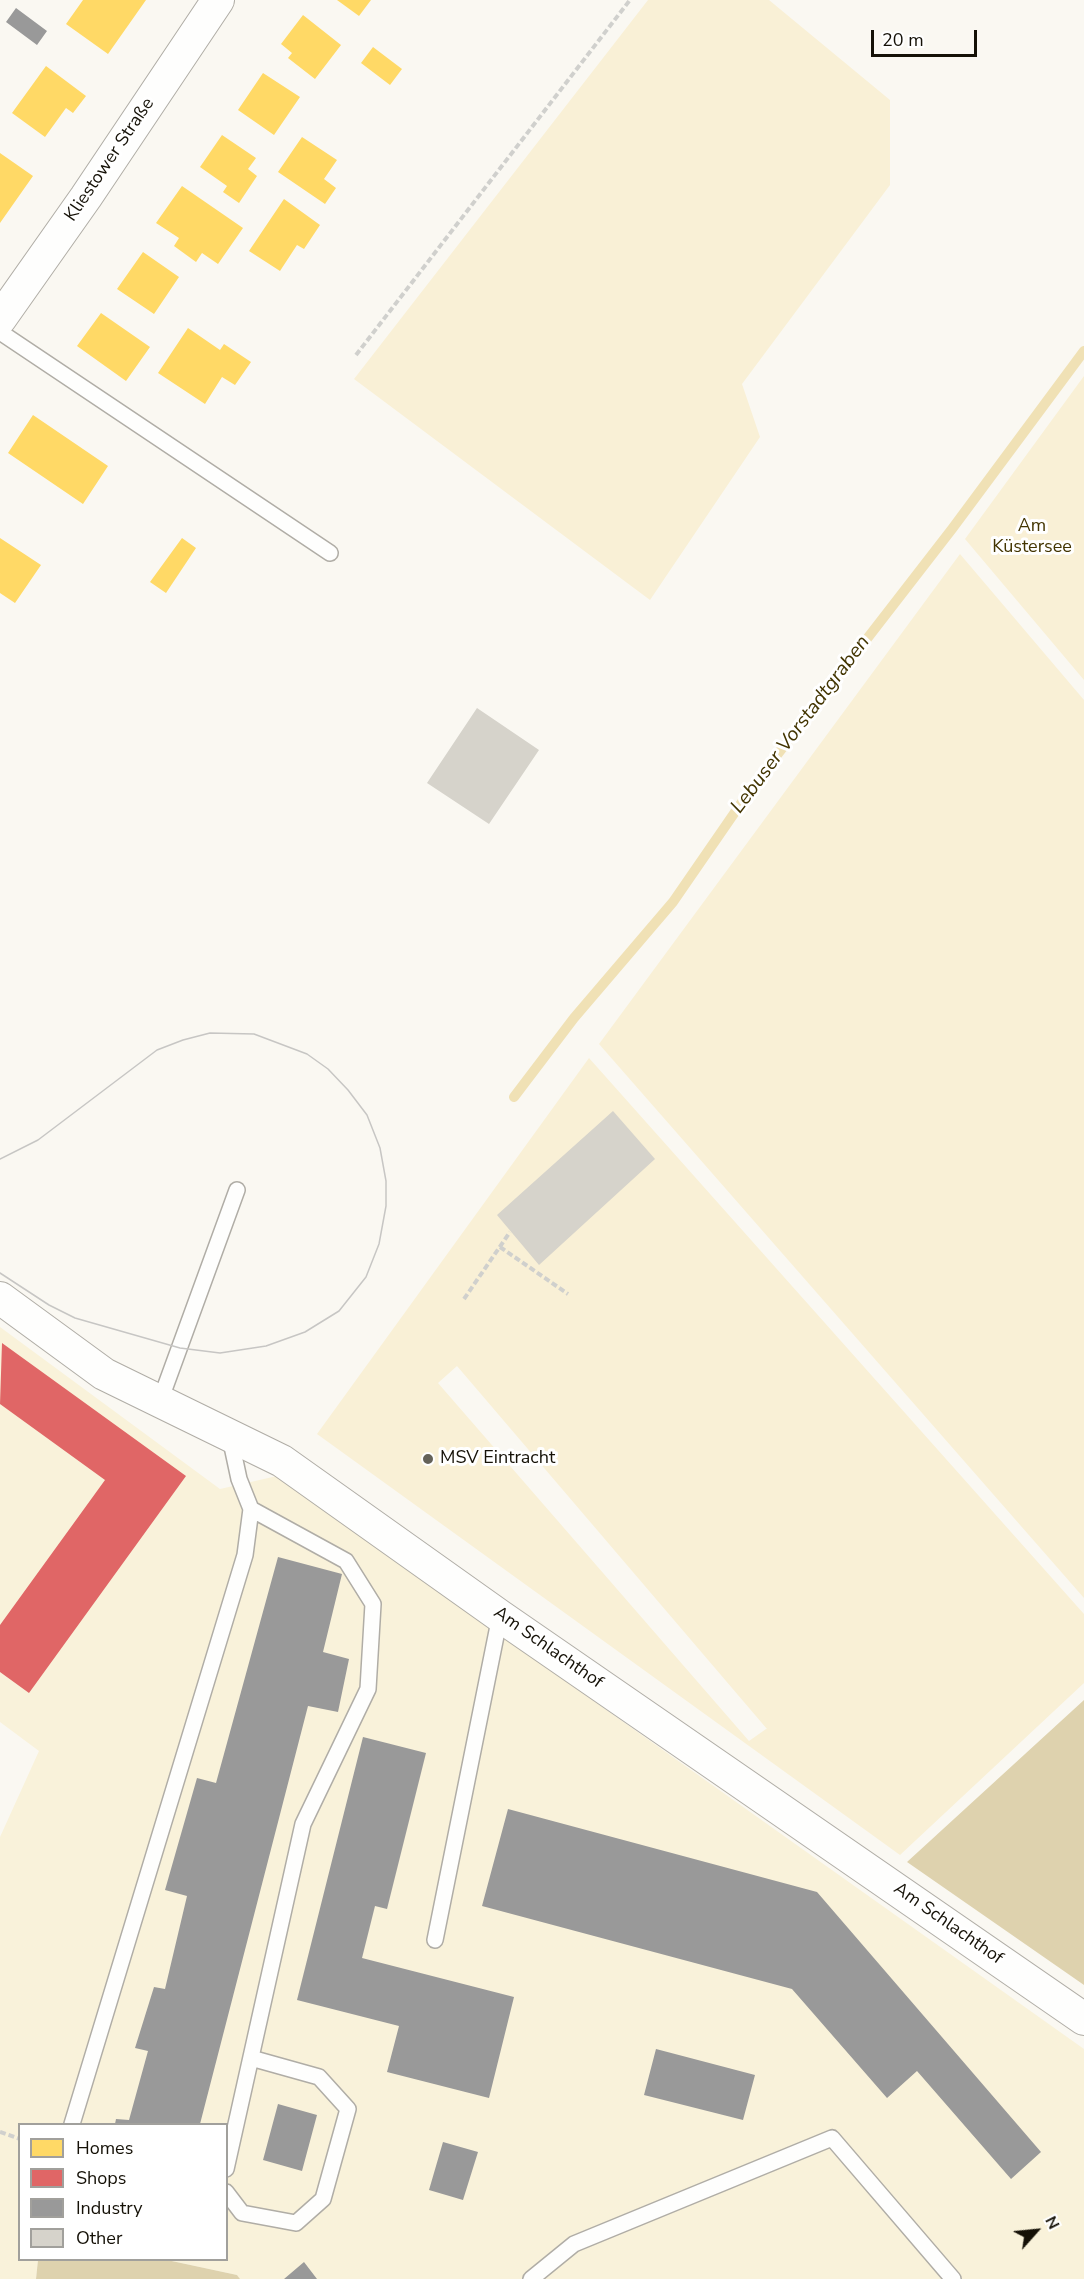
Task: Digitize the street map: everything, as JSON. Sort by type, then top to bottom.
[{"type":"street","name":"Kliestower Straße","points":[[5,300],[86,197],[218,0]]},
{"type":"street","name":"Am Schlachthof","points":[[0,1298],[104,1374],[282,1461],[500,1616],[1084,2019]]},
{"type":"lane","points":[[0,332],[330,553]]},
{"type":"lane","points":[[160,1401],[237,1190]]},
{"type":"lane","points":[[72,2123],[245,1556],[251,1509],[239,1479],[230,1436]]},
{"type":"lane","points":[[228,2160],[303,1824],[368,1689],[373,1604],[346,1561],[251,1509]]},
{"type":"lane","points":[[435,1940],[500,1616]]},
{"type":"lane","points":[[228,2194],[242,2212],[296,2223],[323,2199],[348,2109],[319,2077],[251,2058]]},
{"type":"lane","points":[[531,2279],[574,2244],[832,2138],[953,2279]]},
{"type":"path","points":[[356,355],[630,0]]},
{"type":"path","points":[[464,1299],[510,1232]]},
{"type":"path","points":[[500,1247],[568,1294]]},
{"type":"path","points":[[0,2132],[18,2138]]},
{"type":"shaded area","points":[[0,1327],[220,1489],[277,1476],[1084,2049],[1084,2279],[240,2279],[237,2275],[172,2261],[228,2261],[228,2123],[18,2123],[18,2261],[38,2261],[36,2279],[0,2279],[0,1837],[39,1751],[0,1722]]},
{"type":"shaded area","points":[[1084,1700],[1084,1985],[907,1862]]},
{"type":"shaded area","points":[[38,2261],[172,2261],[237,2275],[240,2279],[36,2279]]},
{"type":"green space","points":[[648,0],[769,0],[890,100],[890,185],[742,384],[760,437],[650,600],[354,379]]},
{"type":"green space","name":"Am Küstersee","points":[[1084,376],[1084,680],[965,539]]},
{"type":"green space","points":[[960,554],[1084,700],[1084,1598],[599,1044]]},
{"type":"green space","points":[[589,1058],[1084,1614],[1084,1683],[900,1855],[317,1434]],"holes":[[[457,1366],[767,1729],[749,1741],[438,1383]]]},
{"type":"building: Homes","points":[[83,0],[146,0],[108,54],[66,24]]},
{"type":"building: Homes","points":[[337,0],[371,0],[359,16]]},
{"type":"building: Homes","points":[[303,15],[341,45],[315,79],[288,58],[292,53],[281,44]]},
{"type":"building: Homes","points":[[373,47],[402,69],[390,85],[361,63]]},
{"type":"building: Homes","points":[[46,66],[86,96],[73,113],[66,108],[45,137],[12,113]]},
{"type":"building: Homes","points":[[263,73],[300,97],[274,135],[238,110]]},
{"type":"building: Homes","points":[[222,135],[256,158],[248,169],[257,176],[239,203],[223,192],[227,186],[200,167]]},
{"type":"building: Homes","points":[[302,137],[337,160],[324,179],[336,188],[325,204],[278,172]]},
{"type":"building: Homes","points":[[0,153],[33,176],[0,223]]},
{"type":"building: Homes","points":[[182,186],[243,228],[218,264],[202,253],[196,262],[174,246],[179,238],[156,223]]},
{"type":"building: Homes","points":[[284,199],[320,225],[304,249],[297,245],[280,271],[249,251]]},
{"type":"building: Homes","points":[[143,252],[179,277],[154,314],[117,289]]},
{"type":"building: Homes","points":[[101,313],[150,347],[126,381],[77,346]]},
{"type":"building: Homes","points":[[188,328],[220,350],[224,344],[251,362],[235,385],[222,377],[205,404],[158,373]]},
{"type":"building: Homes","points":[[33,415],[108,466],[83,504],[8,453]]},
{"type":"building: Homes","points":[[0,538],[41,565],[15,603],[0,593]]},
{"type":"building: Homes","points":[[182,538],[196,548],[166,593],[150,582]]},
{"type":"building: Shops","points":[[2,1343],[186,1476],[29,1693],[0,1672],[0,1625],[105,1480],[0,1404]]},
{"type":"building: Industry","points":[[16,8],[47,31],[37,45],[6,22]]},
{"type":"building: Industry","points":[[278,1557],[342,1574],[323,1652],[349,1659],[338,1712],[308,1706],[200,2123],[115,2123],[116,2119],[129,2120],[148,2051],[135,2048],[154,1987],[165,1989],[187,1896],[165,1890],[197,1778],[216,1783]]},
{"type":"building: Industry","points":[[363,1737],[426,1753],[387,1909],[375,1906],[362,1958],[514,1997],[489,2098],[387,2072],[399,2026],[297,2000]]},
{"type":"building: Industry","points":[[508,1809],[817,1892],[1041,2152],[1011,2179],[917,2071],[887,2098],[792,1989],[482,1906]]},
{"type":"building: Industry","points":[[656,2049],[755,2075],[743,2120],[644,2095]]},
{"type":"building: Industry","points":[[278,2104],[317,2115],[302,2171],[263,2160]]},
{"type":"building: Industry","points":[[443,2142],[478,2152],[463,2200],[429,2190]]},
{"type":"building: Industry","points":[[304,2262],[317,2279],[284,2279]]},
{"type":"building: Other","points":[[477,708],[539,750],[489,824],[427,783]]},
{"type":"building: Other","points":[[613,1111],[655,1159],[539,1265],[497,1215]]},
{"type":"waterway","name":"Lebuser Vorstadtgraben","points":[[514,1097],[574,1018],[673,902],[753,786],[952,529],[1084,351]]},
{"type":"tram line","points":[[0,1159],[38,1140],[157,1050],[210,1033],[254,1034],[307,1054],[328,1069],[348,1090],[367,1115],[380,1148],[386,1181],[386,1206],[379,1244],[366,1277],[339,1311],[305,1332],[266,1346],[220,1353],[180,1348],[75,1318],[49,1305],[0,1273]]},
{"type":"place","name":"MSV Eintracht","points":[[428,1459]]}]
